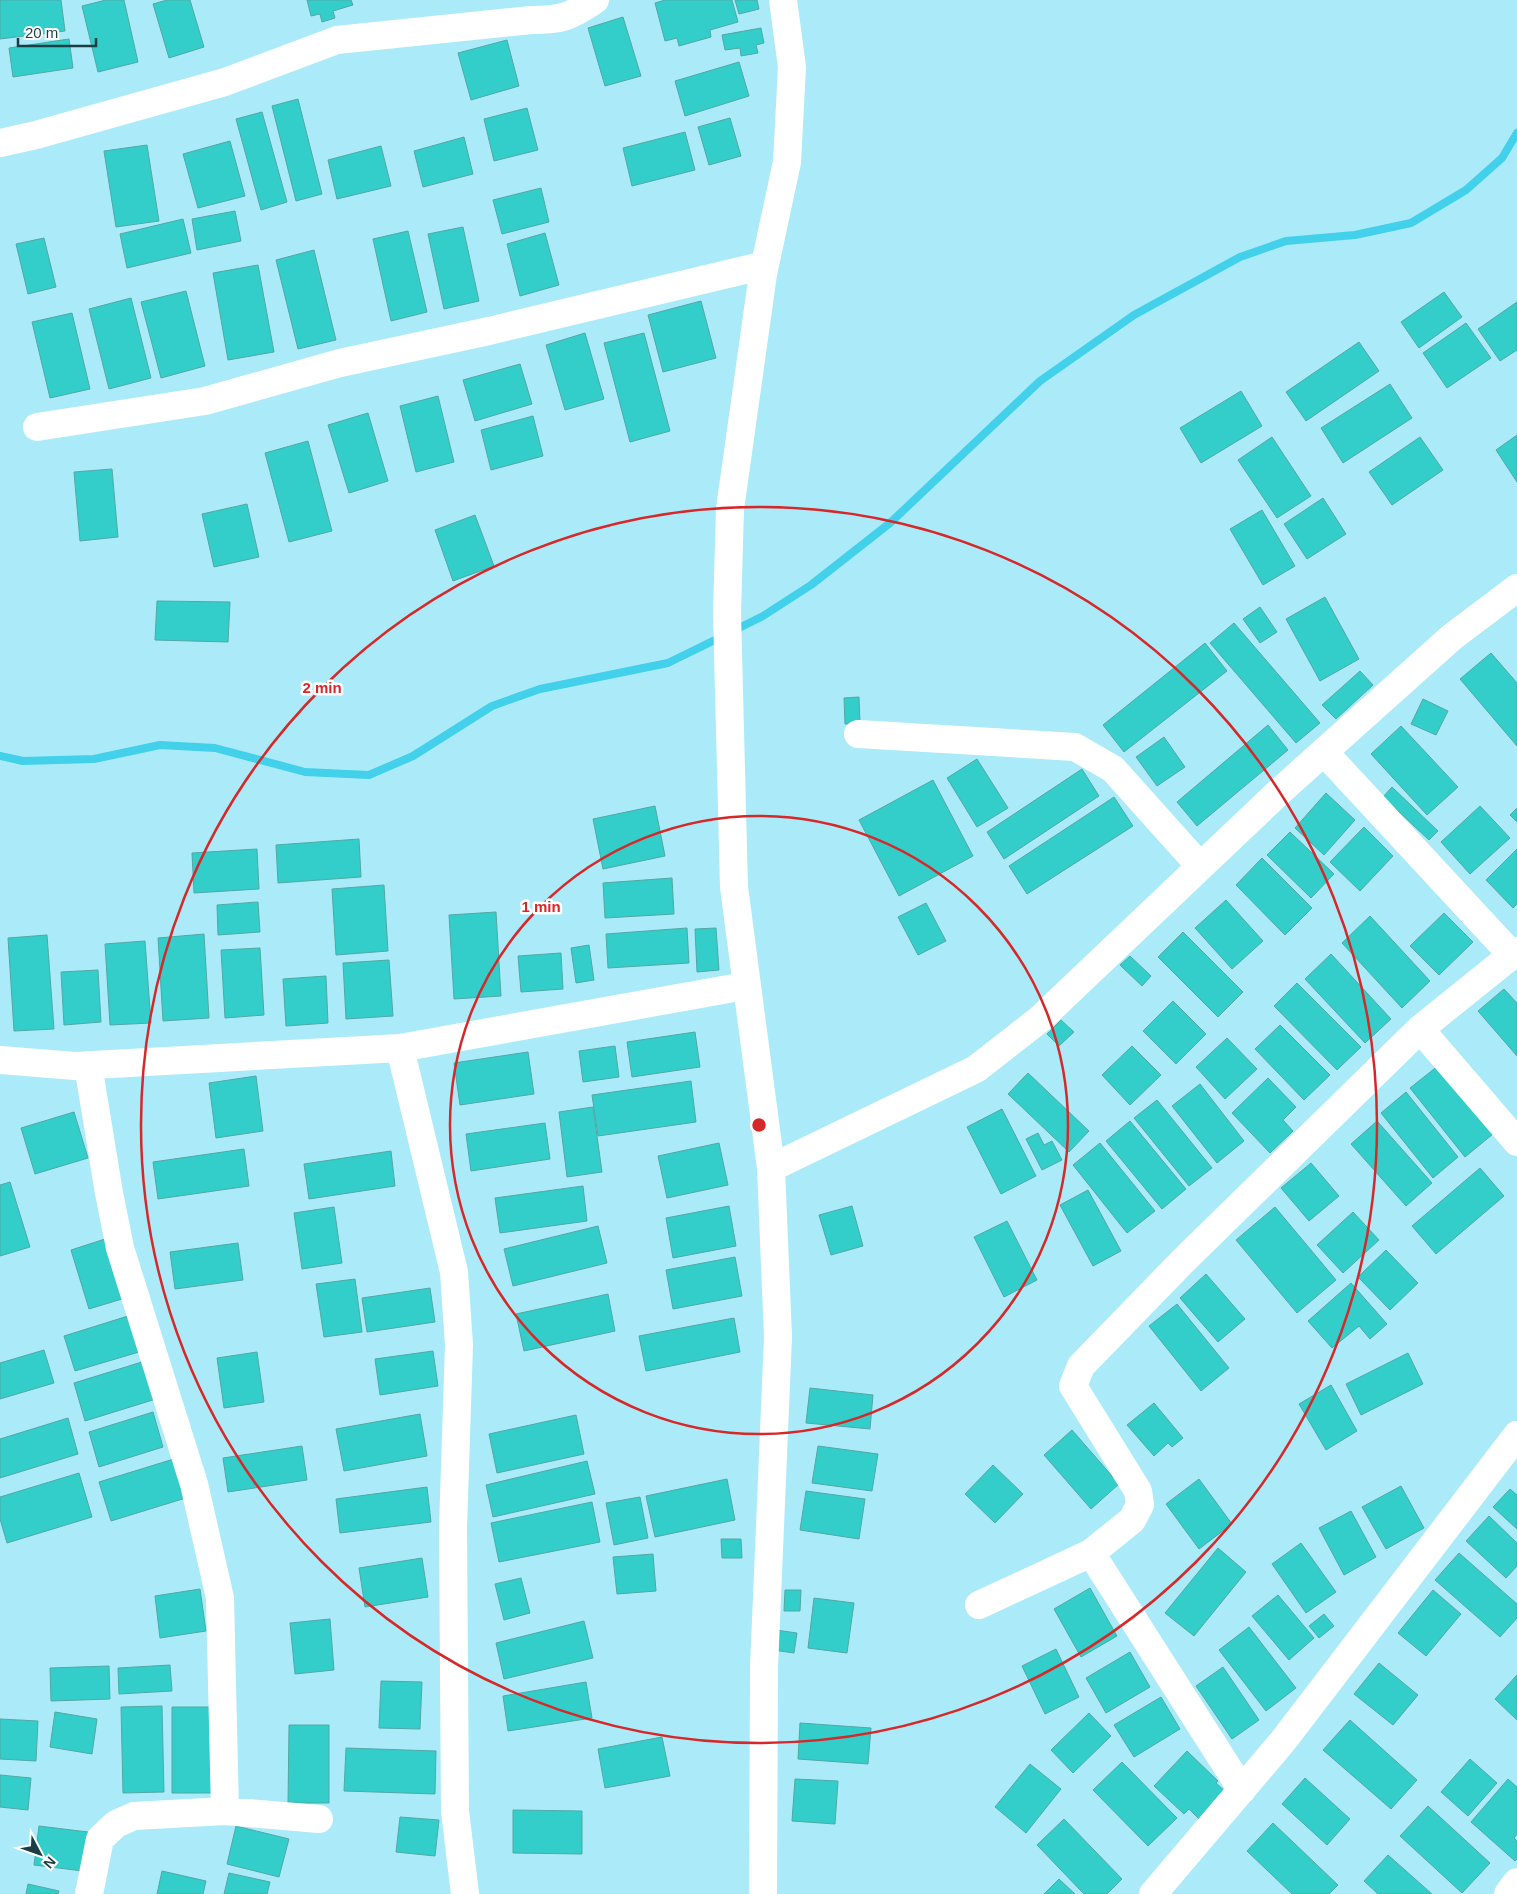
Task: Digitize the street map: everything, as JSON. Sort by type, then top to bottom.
[{"type":"street","points":[[0,143],[36,135],[225,82],[337,40],[532,20],[554,20],[573,15],[595,0]]},
{"type":"street","points":[[762,1894],[764,1668],[778,1337],[770,1168],[745,986],[734,887],[727,613],[730,509],[765,264],[787,162],[792,67],[783,0]]},
{"type":"street","points":[[37,427],[205,401],[340,364],[489,331],[765,264]]},
{"type":"street","points":[[770,1168],[976,1069],[1040,1019],[1200,866],[1452,637],[1517,588]]},
{"type":"street","points":[[858,734],[1076,747],[1113,769],[1200,866]]},
{"type":"street","points":[[979,1605],[1091,1553],[1132,1520],[1140,1505],[1138,1491],[1073,1386],[1081,1366],[1183,1261],[1420,1029],[1515,953],[1324,752]]},
{"type":"street","points":[[0,1060],[75,1066],[400,1048],[745,986]]},
{"type":"street","points":[[1420,1029],[1517,1142]]},
{"type":"street","points":[[400,1048],[454,1272],[459,1344],[453,1528],[456,1810],[465,1894]]},
{"type":"street","points":[[88,1065],[120,1248],[194,1484],[220,1598],[225,1811]]},
{"type":"street","points":[[1153,1894],[1283,1742],[1517,1435]]},
{"type":"street","points":[[1091,1553],[1242,1790]]},
{"type":"street","points":[[89,1894],[100,1839],[116,1824],[134,1816],[225,1811],[319,1819]]},
{"type":"street","points":[[1508,1894],[1517,1882]]},
{"type":"building","points":[[0,0],[61,0],[65,31],[0,39]]},
{"type":"building","points":[[106,0],[124,0],[138,62],[98,72],[82,6]]},
{"type":"building","points":[[167,0],[190,0],[204,47],[169,58],[153,4]]},
{"type":"building","points":[[307,0],[351,0],[353,5],[333,11],[335,18],[322,22],[320,14],[311,16]]},
{"type":"building","points":[[665,0],[732,0],[738,22],[710,30],[711,37],[679,46],[677,38],[665,41],[655,3]]},
{"type":"building","points":[[735,0],[757,0],[759,9],[739,14]]},
{"type":"building","points":[[623,17],[641,76],[605,86],[588,28]]},
{"type":"building","points":[[761,28],[764,43],[756,45],[758,53],[741,56],[740,48],[725,50],[722,35]]},
{"type":"building","points":[[69,39],[73,68],[13,77],[9,48]]},
{"type":"building","points":[[507,40],[519,86],[471,100],[458,53]]},
{"type":"building","points":[[739,62],[749,96],[685,116],[675,81]]},
{"type":"building","points":[[298,99],[322,194],[296,201],[272,106]]},
{"type":"building","points":[[527,108],[538,150],[494,161],[484,119]]},
{"type":"building","points":[[262,112],[287,202],[261,210],[236,119]]},
{"type":"building","points":[[730,118],[741,156],[709,165],[698,127]]},
{"type":"building","points":[[685,132],[695,170],[632,186],[623,148]]},
{"type":"building","points":[[464,137],[473,174],[423,187],[414,151]]},
{"type":"building","points":[[230,141],[245,196],[198,208],[183,154]]},
{"type":"building","points":[[147,145],[159,221],[116,227],[104,151]]},
{"type":"building","points":[[381,146],[391,186],[337,199],[328,160]]},
{"type":"building","points":[[541,188],[549,222],[502,234],[493,200]]},
{"type":"building","points":[[235,211],[241,241],[197,250],[192,219]]},
{"type":"building","points":[[183,219],[191,253],[127,268],[120,234]]},
{"type":"building","points":[[463,227],[479,301],[444,309],[428,234]]},
{"type":"building","points":[[408,231],[427,312],[391,321],[373,239]]},
{"type":"building","points":[[545,233],[559,285],[520,296],[507,244]]},
{"type":"building","points":[[44,238],[56,287],[28,294],[16,244]]},
{"type":"building","points":[[314,250],[336,340],[298,349],[276,260]]},
{"type":"building","points":[[258,265],[274,352],[228,360],[213,273]]},
{"type":"building","points":[[186,291],[205,366],[161,378],[141,302]]},
{"type":"building","points":[[1444,292],[1462,317],[1419,348],[1401,322]]},
{"type":"building","points":[[131,298],[151,378],[109,389],[89,309]]},
{"type":"building","points":[[701,301],[716,358],[663,372],[648,315]]},
{"type":"building","points":[[1517,302],[1517,350],[1500,361],[1478,329]]},
{"type":"building","points":[[72,313],[90,389],[50,398],[32,322]]},
{"type":"building","points":[[1466,323],[1491,358],[1447,388],[1423,353]]},
{"type":"building","points":[[585,333],[604,399],[565,410],[546,345]]},
{"type":"building","points":[[644,333],[670,431],[630,442],[604,343]]},
{"type":"building","points":[[1359,342],[1379,371],[1306,421],[1286,392]]},
{"type":"building","points":[[520,364],[532,404],[475,421],[463,380]]},
{"type":"building","points":[[1390,384],[1412,418],[1343,463],[1321,428]]},
{"type":"building","points":[[1241,391],[1262,426],[1201,463],[1180,428]]},
{"type":"building","points":[[438,396],[454,462],[416,472],[400,406]]},
{"type":"building","points":[[368,413],[388,481],[349,493],[328,425]]},
{"type":"building","points":[[533,416],[543,456],[491,470],[481,430]]},
{"type":"building","points":[[1517,435],[1517,482],[1496,450]]},
{"type":"building","points":[[1272,437],[1311,496],[1277,518],[1238,460]]},
{"type":"building","points":[[1420,437],[1443,470],[1392,505],[1369,472]]},
{"type":"building","points":[[308,441],[332,531],[289,542],[265,453]]},
{"type":"building","points":[[112,469],[118,537],[80,541],[74,472]]},
{"type":"building","points":[[1323,498],[1346,534],[1307,559],[1284,524]]},
{"type":"building","points":[[247,504],[259,557],[214,567],[202,514]]},
{"type":"building","points":[[1262,510],[1295,566],[1263,585],[1230,529]]},
{"type":"building","points":[[475,515],[494,566],[453,581],[435,530]]},
{"type":"building","points":[[1325,597],[1359,659],[1320,681],[1286,619]]},
{"type":"building","points":[[157,601],[230,602],[228,642],[155,640]]},
{"type":"building","points":[[1260,607],[1277,632],[1260,643],[1243,619]]},
{"type":"building","points":[[1234,623],[1320,723],[1296,743],[1210,643]]},
{"type":"building","points":[[1205,643],[1227,671],[1124,752],[1103,725]]},
{"type":"building","points":[[1491,653],[1517,683],[1517,746],[1460,679]]},
{"type":"building","points":[[1360,671],[1373,685],[1336,719],[1322,705]]},
{"type":"building","points":[[859,697],[860,723],[845,724],[844,698]]},
{"type":"building","points":[[1423,699],[1448,711],[1436,735],[1411,724]]},
{"type":"building","points":[[1268,725],[1288,750],[1197,826],[1177,802]]},
{"type":"building","points":[[1401,726],[1458,787],[1427,815],[1371,754]]},
{"type":"building","points":[[1164,737],[1185,767],[1157,786],[1136,757]]},
{"type":"building","points":[[977,759],[1008,808],[977,827],[947,778]]},
{"type":"building","points":[[1082,769],[1099,796],[1004,859],[987,832]]},
{"type":"building","points":[[933,780],[973,856],[899,896],[859,820]]},
{"type":"building","points":[[1392,787],[1438,831],[1429,840],[1383,797]]},
{"type":"building","points":[[1326,793],[1355,820],[1324,855],[1295,828]]},
{"type":"building","points":[[1114,797],[1133,826],[1027,894],[1009,866]]},
{"type":"building","points":[[655,806],[665,856],[603,869],[593,819]]},
{"type":"building","points":[[1480,806],[1510,838],[1470,874],[1441,842]]},
{"type":"building","points":[[1517,808],[1517,822],[1510,815]]},
{"type":"building","points":[[1364,827],[1393,856],[1360,891],[1330,862]]},
{"type":"building","points":[[1290,832],[1334,874],[1311,898],[1267,855]]},
{"type":"building","points":[[359,839],[361,877],[278,883],[276,845]]},
{"type":"building","points":[[257,849],[259,889],[194,893],[192,853]]},
{"type":"building","points":[[1517,849],[1517,904],[1513,908],[1486,880]]},
{"type":"building","points":[[1262,858],[1312,908],[1285,935],[1236,885]]},
{"type":"building","points":[[672,878],[674,914],[605,918],[603,883]]},
{"type":"building","points":[[384,885],[388,951],[336,955],[332,889]]},
{"type":"building","points":[[1226,900],[1263,941],[1232,969],[1195,928]]},
{"type":"building","points":[[258,902],[260,932],[218,935],[217,905]]},
{"type":"building","points":[[926,903],[946,941],[918,955],[898,917]]},
{"type":"building","points":[[496,912],[501,996],[454,999],[449,915]]},
{"type":"building","points":[[1444,913],[1473,942],[1439,975],[1410,946]]},
{"type":"building","points":[[1370,916],[1430,981],[1402,1008],[1342,943]]},
{"type":"building","points":[[687,928],[689,963],[608,968],[606,934]]},
{"type":"building","points":[[716,928],[719,970],[697,972],[695,929]]},
{"type":"building","points":[[1183,932],[1243,992],[1218,1017],[1158,957]]},
{"type":"building","points":[[204,934],[209,1018],[163,1021],[158,938]]},
{"type":"building","points":[[47,935],[54,1029],[14,1031],[8,938]]},
{"type":"building","points":[[145,941],[151,1023],[110,1025],[105,944]]},
{"type":"building","points":[[589,945],[594,980],[576,983],[571,948]]},
{"type":"building","points":[[260,948],[264,1015],[225,1018],[221,950]]},
{"type":"building","points":[[561,953],[563,989],[521,992],[518,956]]},
{"type":"building","points":[[1331,954],[1391,1019],[1365,1043],[1305,979]]},
{"type":"building","points":[[1130,956],[1151,976],[1142,986],[1120,965]]},
{"type":"building","points":[[389,960],[393,1016],[346,1019],[343,963]]},
{"type":"building","points":[[98,970],[101,1022],[64,1025],[61,972]]},
{"type":"building","points":[[326,976],[328,1023],[286,1026],[283,979]]},
{"type":"building","points":[[1297,983],[1361,1047],[1337,1070],[1274,1006]]},
{"type":"building","points":[[1504,989],[1517,1003],[1517,1056],[1478,1011]]},
{"type":"building","points":[[1173,1001],[1206,1034],[1176,1064],[1143,1031]]},
{"type":"building","points":[[1061,1020],[1074,1032],[1059,1046],[1047,1034]]},
{"type":"building","points":[[1280,1025],[1330,1075],[1304,1100],[1255,1049]]},
{"type":"building","points":[[695,1032],[700,1067],[632,1077],[627,1042]]},
{"type":"building","points":[[1227,1038],[1257,1069],[1225,1099],[1196,1067]]},
{"type":"building","points":[[615,1046],[619,1077],[583,1082],[579,1051]]},
{"type":"building","points":[[1132,1046],[1161,1075],[1130,1105],[1102,1075]]},
{"type":"building","points":[[528,1052],[534,1094],[460,1105],[454,1063]]},
{"type":"building","points":[[1439,1065],[1493,1134],[1465,1157],[1410,1088]]},
{"type":"building","points":[[1028,1073],[1089,1131],[1069,1152],[1008,1094]]},
{"type":"building","points":[[256,1076],[263,1131],[216,1138],[209,1083]]},
{"type":"building","points":[[1268,1078],[1296,1107],[1283,1120],[1293,1131],[1270,1153],[1232,1113]]},
{"type":"building","points":[[691,1081],[696,1122],[598,1136],[592,1095]]},
{"type":"building","points":[[1200,1084],[1244,1141],[1217,1163],[1172,1106]]},
{"type":"building","points":[[1406,1092],[1458,1157],[1433,1178],[1381,1113]]},
{"type":"building","points":[[1157,1100],[1212,1168],[1189,1186],[1134,1118]]},
{"type":"building","points":[[593,1107],[602,1172],[567,1177],[559,1112]]},
{"type":"building","points":[[1002,1109],[1036,1176],[1001,1194],[967,1127]]},
{"type":"building","points":[[74,1112],[88,1158],[35,1174],[21,1128]]},
{"type":"building","points":[[1130,1121],[1186,1189],[1162,1209],[1106,1141]]},
{"type":"building","points":[[1377,1121],[1432,1183],[1406,1206],[1351,1144]]},
{"type":"building","points":[[545,1123],[550,1159],[471,1171],[466,1134]]},
{"type":"building","points":[[1038,1133],[1044,1145],[1052,1141],[1062,1160],[1042,1170],[1026,1139]]},
{"type":"building","points":[[719,1143],[728,1185],[667,1198],[658,1156]]},
{"type":"building","points":[[1100,1143],[1155,1211],[1127,1233],[1073,1165]]},
{"type":"building","points":[[244,1149],[249,1186],[158,1199],[153,1162]]},
{"type":"building","points":[[391,1151],[395,1186],[309,1199],[304,1164]]},
{"type":"building","points":[[1311,1163],[1339,1196],[1309,1221],[1281,1188]]},
{"type":"building","points":[[1480,1168],[1504,1196],[1436,1254],[1412,1226]]},
{"type":"building","points":[[10,1182],[30,1247],[0,1256],[0,1185]]},
{"type":"building","points":[[583,1186],[587,1221],[500,1233],[495,1198]]},
{"type":"building","points":[[1088,1190],[1121,1251],[1093,1266],[1060,1205]]},
{"type":"building","points":[[729,1206],[736,1246],[673,1258],[666,1218]]},
{"type":"building","points":[[852,1206],[863,1246],[831,1255],[819,1215]]},
{"type":"building","points":[[334,1207],[342,1263],[302,1269],[294,1213]]},
{"type":"building","points":[[1275,1207],[1336,1280],[1297,1313],[1236,1240]]},
{"type":"building","points":[[1353,1212],[1379,1240],[1343,1273],[1317,1245]]},
{"type":"building","points":[[1007,1221],[1037,1280],[1004,1297],[974,1237]]},
{"type":"building","points":[[598,1226],[607,1263],[513,1286],[504,1249]]},
{"type":"building","points":[[105,1239],[122,1299],[89,1309],[71,1250]]},
{"type":"building","points":[[238,1243],[243,1280],[175,1289],[170,1252]]},
{"type":"building","points":[[1386,1250],[1418,1283],[1390,1310],[1358,1277]]},
{"type":"building","points":[[735,1257],[742,1296],[673,1309],[666,1270]]},
{"type":"building","points":[[1206,1274],[1245,1319],[1218,1342],[1180,1298]]},
{"type":"building","points":[[355,1279],[362,1332],[324,1337],[316,1284]]},
{"type":"building","points":[[1351,1283],[1387,1324],[1370,1339],[1359,1326],[1332,1348],[1308,1321]]},
{"type":"building","points":[[430,1288],[435,1322],[367,1332],[362,1298]]},
{"type":"building","points":[[608,1294],[615,1331],[524,1351],[516,1314]]},
{"type":"building","points":[[1177,1304],[1229,1368],[1201,1391],[1149,1326]]},
{"type":"building","points":[[128,1316],[139,1352],[75,1371],[64,1336]]},
{"type":"building","points":[[734,1318],[740,1352],[646,1371],[639,1336]]},
{"type":"building","points":[[44,1350],[54,1383],[0,1399],[0,1363]]},
{"type":"building","points":[[433,1351],[438,1386],[380,1395],[375,1359]]},
{"type":"building","points":[[257,1352],[264,1402],[224,1408],[217,1358]]},
{"type":"building","points":[[1408,1353],[1423,1384],[1361,1415],[1346,1384]]},
{"type":"building","points":[[145,1361],[156,1399],[85,1421],[74,1383]]},
{"type":"building","points":[[1331,1385],[1357,1431],[1326,1450],[1299,1404]]},
{"type":"building","points":[[810,1388],[873,1395],[870,1429],[806,1423]]},
{"type":"building","points":[[1154,1403],[1183,1438],[1172,1447],[1168,1443],[1154,1456],[1127,1425]]},
{"type":"building","points":[[153,1412],[163,1447],[99,1467],[89,1432]]},
{"type":"building","points":[[420,1414],[427,1456],[344,1471],[336,1429]]},
{"type":"building","points":[[576,1415],[584,1454],[497,1473],[489,1434]]},
{"type":"building","points":[[68,1418],[78,1454],[0,1478],[0,1439]]},
{"type":"building","points":[[1072,1430],[1119,1484],[1091,1509],[1044,1455]]},
{"type":"building","points":[[302,1446],[307,1480],[228,1492],[223,1458]]},
{"type":"building","points":[[818,1446],[878,1454],[872,1491],[812,1483]]},
{"type":"building","points":[[177,1458],[189,1497],[111,1521],[99,1482]]},
{"type":"building","points":[[587,1461],[595,1494],[493,1517],[486,1485]]},
{"type":"building","points":[[993,1465],[1023,1494],[995,1523],[965,1494]]},
{"type":"building","points":[[79,1473],[92,1517],[7,1543],[0,1519],[0,1497]]},
{"type":"building","points":[[727,1479],[735,1520],[655,1537],[646,1496]]},
{"type":"building","points":[[1199,1479],[1232,1524],[1199,1549],[1166,1504]]},
{"type":"building","points":[[1401,1486],[1424,1528],[1386,1549],[1362,1507]]},
{"type":"building","points":[[427,1487],[431,1522],[340,1533],[336,1499]]},
{"type":"building","points":[[1510,1489],[1517,1495],[1517,1529],[1493,1507]]},
{"type":"building","points":[[806,1491],[865,1499],[859,1539],[800,1530]]},
{"type":"building","points":[[640,1497],[648,1538],[614,1545],[606,1503]]},
{"type":"building","points":[[592,1502],[600,1542],[499,1562],[491,1523]]},
{"type":"building","points":[[1351,1511],[1376,1557],[1344,1575],[1319,1528]]},
{"type":"building","points":[[1489,1516],[1517,1543],[1517,1566],[1506,1578],[1466,1541]]},
{"type":"building","points":[[721,1539],[741,1539],[742,1558],[722,1558]]},
{"type":"building","points":[[1301,1543],[1336,1592],[1306,1613],[1272,1564]]},
{"type":"building","points":[[1218,1548],[1246,1572],[1194,1636],[1165,1613]]},
{"type":"building","points":[[1459,1553],[1517,1604],[1517,1618],[1500,1637],[1435,1580]]},
{"type":"building","points":[[653,1554],[656,1591],[617,1594],[613,1557]]},
{"type":"building","points":[[422,1558],[428,1597],[365,1607],[359,1568]]},
{"type":"building","points":[[521,1578],[530,1613],[504,1620],[495,1584]]},
{"type":"building","points":[[1090,1588],[1117,1636],[1081,1657],[1054,1609]]},
{"type":"building","points":[[200,1589],[206,1631],[160,1638],[155,1596]]},
{"type":"building","points":[[785,1590],[801,1590],[800,1611],[784,1611]]},
{"type":"building","points":[[1433,1590],[1461,1614],[1426,1656],[1398,1633]]},
{"type":"building","points":[[1278,1595],[1314,1638],[1289,1660],[1252,1616]]},
{"type":"building","points":[[814,1598],[854,1603],[847,1653],[808,1648]]},
{"type":"building","points":[[1324,1614],[1334,1626],[1319,1638],[1309,1626]]},
{"type":"building","points":[[330,1619],[334,1670],[295,1674],[290,1623]]},
{"type":"building","points":[[584,1621],[593,1658],[504,1679],[496,1643]]},
{"type":"building","points":[[1249,1627],[1296,1688],[1266,1711],[1219,1650]]},
{"type":"building","points":[[776,1630],[797,1633],[794,1653],[773,1650]]},
{"type":"building","points":[[1056,1649],[1079,1697],[1045,1714],[1022,1666]]},
{"type":"building","points":[[1130,1652],[1150,1687],[1106,1713],[1086,1678]]},
{"type":"building","points":[[1379,1663],[1418,1695],[1393,1725],[1354,1694]]},
{"type":"building","points":[[170,1665],[172,1691],[119,1694],[118,1668]]},
{"type":"building","points":[[109,1666],[110,1699],[51,1701],[50,1668]]},
{"type":"building","points":[[1223,1667],[1259,1720],[1232,1739],[1196,1686]]},
{"type":"building","points":[[1517,1675],[1517,1720],[1495,1699]]},
{"type":"building","points":[[381,1681],[422,1682],[420,1729],[379,1728]]},
{"type":"building","points":[[586,1682],[592,1718],[508,1731],[503,1696]]},
{"type":"building","points":[[1161,1697],[1180,1729],[1134,1757],[1114,1725]]},
{"type":"building","points":[[162,1706],[164,1792],[123,1793],[121,1707]]},
{"type":"building","points":[[172,1707],[212,1707],[212,1793],[172,1793]]},
{"type":"building","points":[[55,1712],[97,1719],[92,1754],[50,1747]]},
{"type":"building","points":[[1089,1713],[1111,1736],[1073,1773],[1051,1750]]},
{"type":"building","points":[[0,1719],[38,1721],[36,1761],[0,1759]]},
{"type":"building","points":[[1350,1720],[1417,1780],[1391,1809],[1323,1750]]},
{"type":"building","points":[[800,1723],[871,1728],[868,1764],[798,1759]]},
{"type":"building","points":[[289,1725],[329,1725],[329,1803],[288,1803]]},
{"type":"building","points":[[662,1737],[670,1776],[605,1788],[598,1749]]},
{"type":"building","points":[[346,1748],[436,1751],[435,1794],[344,1791]]},
{"type":"building","points":[[1187,1751],[1218,1781],[1216,1783],[1227,1793],[1201,1821],[1189,1809],[1184,1814],[1154,1786]]},
{"type":"building","points":[[1470,1759],[1497,1783],[1468,1816],[1441,1792]]},
{"type":"building","points":[[1122,1762],[1177,1818],[1148,1846],[1093,1790]]},
{"type":"building","points":[[1030,1764],[1061,1789],[1026,1833],[995,1807]]},
{"type":"building","points":[[0,1775],[31,1778],[28,1810],[0,1807]]},
{"type":"building","points":[[1305,1778],[1350,1819],[1327,1845],[1282,1804]]},
{"type":"building","points":[[795,1779],[838,1781],[835,1824],[792,1821]]},
{"type":"building","points":[[1508,1779],[1517,1787],[1517,1834],[1514,1838],[1517,1841],[1517,1859],[1515,1861],[1471,1822]]},
{"type":"building","points":[[1428,1806],[1490,1863],[1462,1893],[1400,1836]]},
{"type":"building","points":[[513,1810],[582,1811],[582,1854],[513,1853]]},
{"type":"building","points":[[400,1817],[439,1820],[435,1856],[396,1852]]},
{"type":"building","points":[[1064,1819],[1122,1879],[1107,1894],[1084,1894],[1037,1845]]},
{"type":"building","points":[[1273,1823],[1338,1885],[1329,1894],[1292,1894],[1247,1851]]},
{"type":"building","points":[[39,1826],[88,1832],[83,1871],[34,1865]]},
{"type":"building","points":[[236,1826],[289,1839],[279,1877],[227,1864]]},
{"type":"building","points":[[1388,1855],[1432,1894],[1378,1894],[1364,1881]]},
{"type":"building","points":[[162,1871],[206,1881],[203,1894],[157,1894]]},
{"type":"building","points":[[229,1873],[270,1882],[267,1894],[224,1894]]},
{"type":"building","points":[[1059,1879],[1075,1894],[1044,1894]]},
{"type":"building","points":[[28,1884],[59,1891],[58,1894],[26,1894]]},
{"type":"waterway","points":[[733,631],[763,616],[811,585],[890,523],[1040,381],[1134,315],[1240,257],[1286,241],[1355,235],[1411,223],[1466,190],[1502,158],[1517,133]]},
{"type":"waterway","points":[[0,756],[23,761],[94,759],[160,745],[215,748],[305,772],[369,775],[413,756],[492,706],[540,689],[668,663],[723,636]]}]
